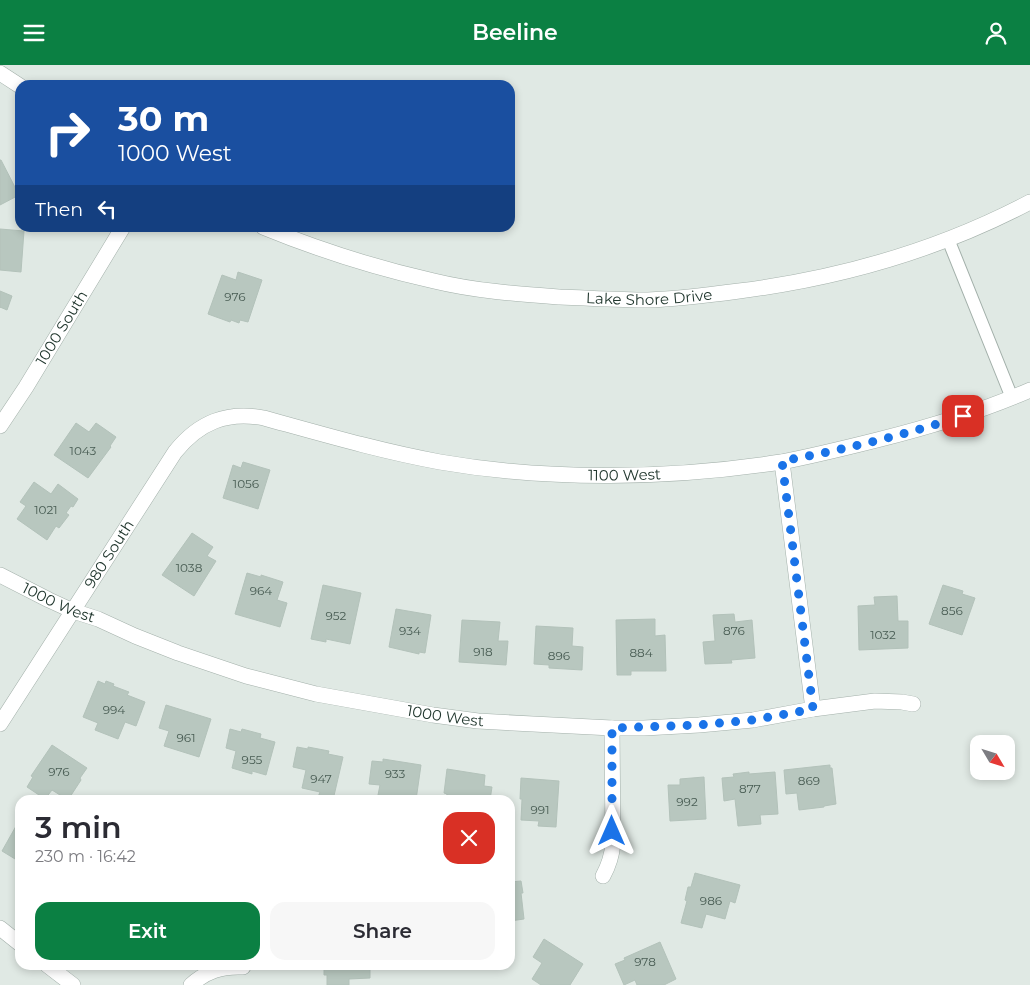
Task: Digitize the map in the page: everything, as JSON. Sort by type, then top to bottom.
[{"type":"street","points":[[0,73],[15,83]]},
{"type":"street","name":"Lake Shore Drive","points":[[275,232],[301,243],[345,257],[435,282],[538,295],[593,299],[639,299],[702,296],[758,289],[865,267],[948,239],[1030,201]]},
{"type":"street","name":"1000 South","points":[[0,426],[26,387],[120,232]]},
{"type":"street","name":"1100 West","points":[[216,420],[228,417],[252,416],[394,453],[498,470],[551,474],[657,474],[742,467],[782,461],[851,446],[935,425],[1030,390]]},
{"type":"street","name":"980 South","points":[[0,724],[176,452],[193,433],[216,420]]},
{"type":"street","points":[[782,461],[813,709]]},
{"type":"street","name":"1000 West","points":[[0,575],[73,611],[98,619],[178,653],[246,676],[316,694],[433,715],[478,721],[612,728],[699,725],[753,720],[813,709],[874,701],[913,704]]},
{"type":"street","points":[[603,877],[609,867],[613,843],[612,728]]},
{"type":"street","points":[[0,928],[15,940]]},
{"type":"street","points":[[54,970],[73,985]]},
{"type":"street","points":[[191,985],[198,978],[214,970]]},
{"type":"lane","points":[[948,239],[1012,398]]},
{"type":"building","points":[[1,160],[15,187],[15,197],[0,205]]},
{"type":"building","points":[[0,229],[24,232],[21,272],[0,270]]},
{"type":"building","points":[[238,272],[262,280],[248,322],[240,320],[239,323],[231,320],[230,322],[208,314],[222,275],[236,280]]},
{"type":"building","points":[[0,291],[12,296],[7,310],[0,307]]},
{"type":"building","points":[[76,423],[89,432],[96,423],[116,437],[111,447],[88,478],[54,455]]},
{"type":"building","points":[[243,462],[270,470],[258,509],[223,498],[233,465],[241,468]]},
{"type":"building","points":[[34,482],[51,494],[58,484],[78,499],[66,513],[69,515],[59,528],[56,526],[47,540],[17,519],[26,506],[20,502]]},
{"type":"building","points":[[192,533],[213,547],[207,556],[216,561],[194,596],[162,575]]},
{"type":"building","points":[[247,573],[283,582],[277,600],[287,603],[280,627],[235,614]]},
{"type":"building","points":[[323,585],[361,593],[350,644],[326,639],[326,642],[311,639]]},
{"type":"building","points":[[943,585],[963,591],[962,594],[975,598],[962,635],[929,624]]},
{"type":"building","points":[[897,596],[898,621],[908,621],[908,648],[859,650],[858,606],[875,605],[874,597]]},
{"type":"building","points":[[396,609],[431,615],[425,653],[419,652],[419,654],[389,647]]},
{"type":"building","points":[[734,614],[735,622],[752,620],[755,658],[731,660],[732,663],[705,664],[703,642],[715,641],[713,615]]},
{"type":"building","points":[[655,619],[655,636],[665,635],[666,671],[631,671],[631,675],[617,675],[616,620]]},
{"type":"building","points":[[462,620],[500,622],[498,641],[508,641],[506,665],[459,662]]},
{"type":"building","points":[[536,626],[573,628],[572,646],[583,647],[582,670],[549,668],[549,665],[534,664]]},
{"type":"building","points":[[98,681],[105,684],[106,681],[114,684],[113,686],[129,692],[127,695],[145,702],[136,726],[125,722],[118,739],[95,730],[98,723],[83,717]]},
{"type":"building","points":[[166,705],[211,719],[199,757],[164,746],[169,731],[159,728]]},
{"type":"building","points":[[230,729],[241,732],[242,729],[261,734],[260,738],[275,742],[266,775],[252,771],[252,774],[232,768],[236,751],[226,748]]},
{"type":"building","points":[[52,745],[87,768],[71,795],[60,795],[52,790],[48,795],[39,795],[27,787],[33,777],[31,776]]},
{"type":"building","points":[[297,747],[329,751],[328,754],[343,757],[334,795],[319,795],[320,792],[302,788],[306,770],[293,767]]},
{"type":"building","points":[[383,759],[421,765],[417,795],[378,795],[380,785],[369,784],[372,761],[383,762]]},
{"type":"building","points":[[830,765],[830,768],[832,768],[836,804],[799,810],[797,793],[786,794],[784,770]]},
{"type":"building","points":[[447,769],[485,775],[484,786],[492,787],[491,795],[447,795],[444,793]]},
{"type":"building","points":[[749,772],[749,774],[775,772],[778,814],[760,815],[761,824],[738,826],[735,799],[724,801],[722,778],[734,777],[733,774]]},
{"type":"building","points":[[704,777],[706,819],[670,821],[668,785],[680,785],[680,779]]},
{"type":"building","points":[[521,778],[559,781],[556,827],[538,826],[539,821],[521,820]]},
{"type":"building","points":[[15,828],[15,859],[2,851]]},
{"type":"building","points":[[695,873],[740,885],[735,903],[730,901],[725,919],[706,914],[702,928],[681,923],[687,901],[685,900],[688,887],[691,887]]},
{"type":"building","points":[[521,881],[524,919],[515,920],[515,882]]},
{"type":"building","points":[[544,939],[583,964],[570,985],[541,985],[532,979],[542,963],[533,957]]},
{"type":"building","points":[[660,942],[676,979],[664,985],[637,985],[635,980],[624,985],[615,964]]},
{"type":"building","points":[[324,970],[370,970],[370,978],[349,979],[349,985],[327,985],[327,975],[324,975]]},
{"type":"route","points":[[612,831],[612,728],[699,725],[753,720],[813,709],[782,461],[824,453],[963,416]]}]
